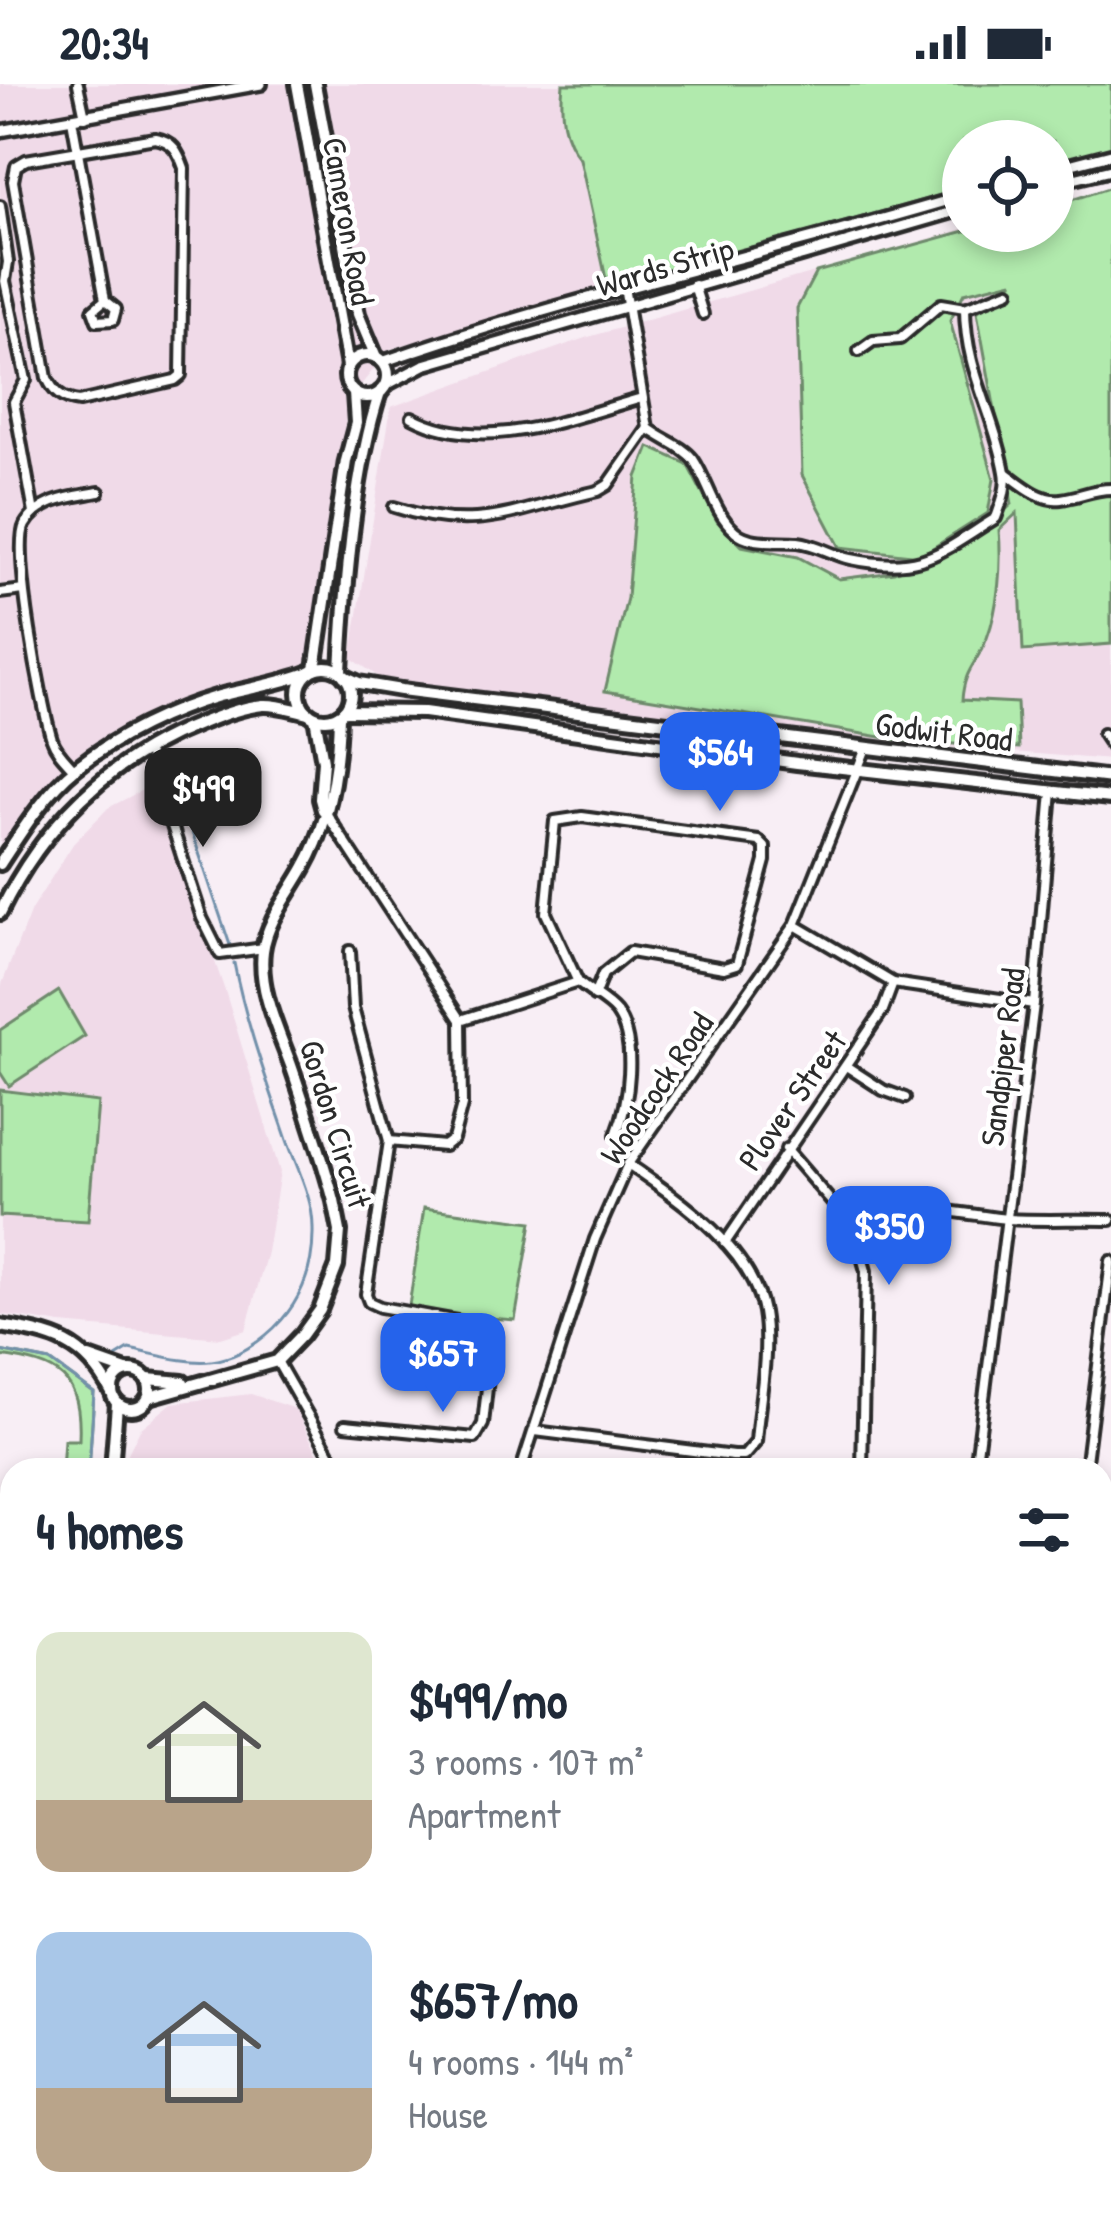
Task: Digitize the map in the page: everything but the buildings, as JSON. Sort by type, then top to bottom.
[{"type":"main road","name":"Cameron Road","points":[[297,84],[349,366]]},
{"type":"main road","name":"Cameron Road","points":[[315,84],[358,314],[379,360]]},
{"type":"main road","points":[[264,948],[278,910],[309,859],[325,812],[339,748],[341,713],[351,690],[343,673],[361,471],[387,370],[379,360],[357,357],[346,379],[354,392],[356,423],[313,671],[299,692],[312,715],[323,761],[320,799],[325,812]]},
{"type":"main road","points":[[354,392],[367,397],[383,389]]},
{"type":"main road","points":[[0,864],[74,769],[150,723],[184,708],[313,671],[343,673]]},
{"type":"main road","name":"Godwit Road","points":[[343,673],[359,683],[401,690],[1111,778]]},
{"type":"main road","points":[[0,913],[24,868],[65,814],[111,771],[146,748],[247,708],[264,705],[312,715],[341,713]]},
{"type":"main road","name":"Godwit Road","points":[[341,713],[424,712],[1111,798]]},
{"type":"main road","name":"Gordon Circuit","points":[[264,948],[262,965],[270,1005],[323,1162],[340,1231],[338,1266],[320,1310],[277,1361]]},
{"type":"main road","points":[[0,1326],[51,1334],[86,1357],[147,1379],[192,1383]]},
{"type":"main road","points":[[86,1357],[114,1398],[136,1408]]},
{"type":"main road","points":[[116,1436],[150,1397],[277,1361]]},
{"type":"main road","points":[[113,1458],[115,1380],[126,1371]]},
{"type":"main road","points":[[147,1379],[150,1397]]},
{"type":"street","points":[[78,84],[85,117]]},
{"type":"street","points":[[0,131],[261,84]]},
{"type":"street","points":[[72,119],[105,300]]},
{"type":"street","points":[[154,137],[167,140],[178,151],[184,168],[181,375],[79,402],[54,392],[47,378],[13,182],[16,166],[26,160],[76,152],[154,137]]},
{"type":"street","points":[[1074,164],[1111,154]]},
{"type":"street","points":[[1074,179],[1111,170]]},
{"type":"street","name":"Wards Strip","points":[[379,360],[624,287],[942,202]]},
{"type":"street","points":[[0,206],[8,262],[4,280],[26,380],[14,402],[34,515]]},
{"type":"street","name":"Wards Strip","points":[[383,389],[424,365],[942,215]]},
{"type":"street","points":[[694,285],[703,314]]},
{"type":"street","points":[[394,507],[441,520],[482,521],[608,485],[647,428],[624,287]]},
{"type":"street","points":[[860,351],[873,341],[901,339],[941,304],[965,308],[1009,291]]},
{"type":"street","points":[[647,428],[685,450],[734,531],[753,539],[809,543],[876,563],[928,561],[995,518],[1006,473],[976,383],[965,337],[965,308]]},
{"type":"street","points":[[412,417],[435,429],[473,435],[521,430],[642,398]]},
{"type":"street","points":[[1006,473],[1049,499],[1111,489]]},
{"type":"street","points":[[74,769],[52,742],[20,544],[23,527],[48,502],[100,492]]},
{"type":"street","points":[[0,593],[24,590]]},
{"type":"street","points":[[1103,734],[1111,746]]},
{"type":"street","points":[[146,748],[202,917],[220,954],[264,948]]},
{"type":"street","name":"Woodcock Road","points":[[525,1458],[596,1239],[628,1164],[795,925],[866,748]]},
{"type":"street","name":"Sandpiper Road","points":[[976,1458],[1034,1004],[1052,791]]},
{"type":"street","points":[[325,812],[460,1020],[462,1105],[453,1139],[444,1146],[389,1141]]},
{"type":"street","points":[[594,996],[603,974],[630,952],[724,968],[737,964],[765,847],[759,841],[582,817],[555,820],[546,913],[578,982],[594,996],[612,1007],[624,1024],[625,1113],[616,1135]]},
{"type":"street","points":[[795,925],[893,983],[1034,1004]]},
{"type":"street","points":[[344,1425],[470,1440],[483,1424],[492,1346],[490,1328],[380,1307],[369,1302],[366,1294],[389,1141],[353,1008],[350,952]]},
{"type":"street","points":[[460,1020],[578,982]]},
{"type":"street","name":"Plover Street","points":[[725,1243],[889,1001],[893,983]]},
{"type":"street","points":[[847,1066],[905,1098]]},
{"type":"street","points":[[786,1149],[854,1228],[866,1271],[862,1458]]},
{"type":"street","points":[[535,1431],[713,1455],[744,1456],[752,1451],[762,1386],[763,1309],[752,1281],[725,1243],[687,1205],[628,1164]]},
{"type":"street","points":[[854,1228],[871,1214],[902,1210],[952,1209],[1006,1219],[1111,1220]]},
{"type":"street","points":[[1087,1458],[1109,1307],[1111,1261]]},
{"type":"street","points":[[277,1361],[332,1458]]},
{"type":"shaded area","points":[[0,84],[563,84],[608,288],[390,349],[348,401],[316,661],[190,699],[121,733],[52,780],[0,853]]},
{"type":"shaded area","points":[[942,235],[942,252],[1042,252],[1111,503],[1111,760],[762,732],[379,677],[351,658],[391,407],[585,338]]},
{"type":"shaded area","points":[[154,784],[226,994],[280,1172],[267,1252],[246,1330],[221,1338],[0,1314],[0,989],[31,910],[73,844],[108,808]]},
{"type":"shaded area","points":[[251,1394],[295,1409],[320,1458],[126,1458],[140,1429],[172,1403]]},
{"type":"green space","points":[[563,84],[1111,84],[1111,148],[1074,158],[1074,120],[942,120],[942,195],[608,288],[580,159],[569,142]]},
{"type":"green space","points":[[1111,187],[1111,644],[1023,651],[1017,513],[999,530],[994,612],[987,638],[965,681],[962,700],[1017,703],[1019,748],[905,741],[605,691],[627,598],[637,477],[649,447],[687,464],[717,521],[742,546],[798,557],[839,579],[894,572],[978,536],[1012,504],[977,312],[1013,281],[964,293],[950,321],[994,479],[988,513],[920,556],[840,547],[802,475],[797,308],[816,272],[942,237],[942,252],[1074,252],[1074,199]]},
{"type":"green space","points":[[59,991],[85,1036],[9,1086],[0,1072],[0,1030]]},
{"type":"green space","points":[[0,1090],[98,1102],[88,1221],[0,1216]]},
{"type":"green space","points":[[424,1208],[532,1222],[515,1320],[408,1312]]},
{"type":"green space","points":[[0,1351],[50,1361],[94,1393],[90,1458],[63,1458],[64,1440],[79,1440],[76,1401],[63,1377],[38,1364],[0,1356]]},
{"type":"waterway","points":[[168,761],[231,948]]},
{"type":"waterway","points":[[116,1357],[129,1349],[188,1361],[238,1353],[284,1318],[308,1270],[313,1242],[310,1206],[258,1052],[234,963]]},
{"type":"waterway","points":[[0,1351],[50,1361],[94,1393],[90,1458]]}]
